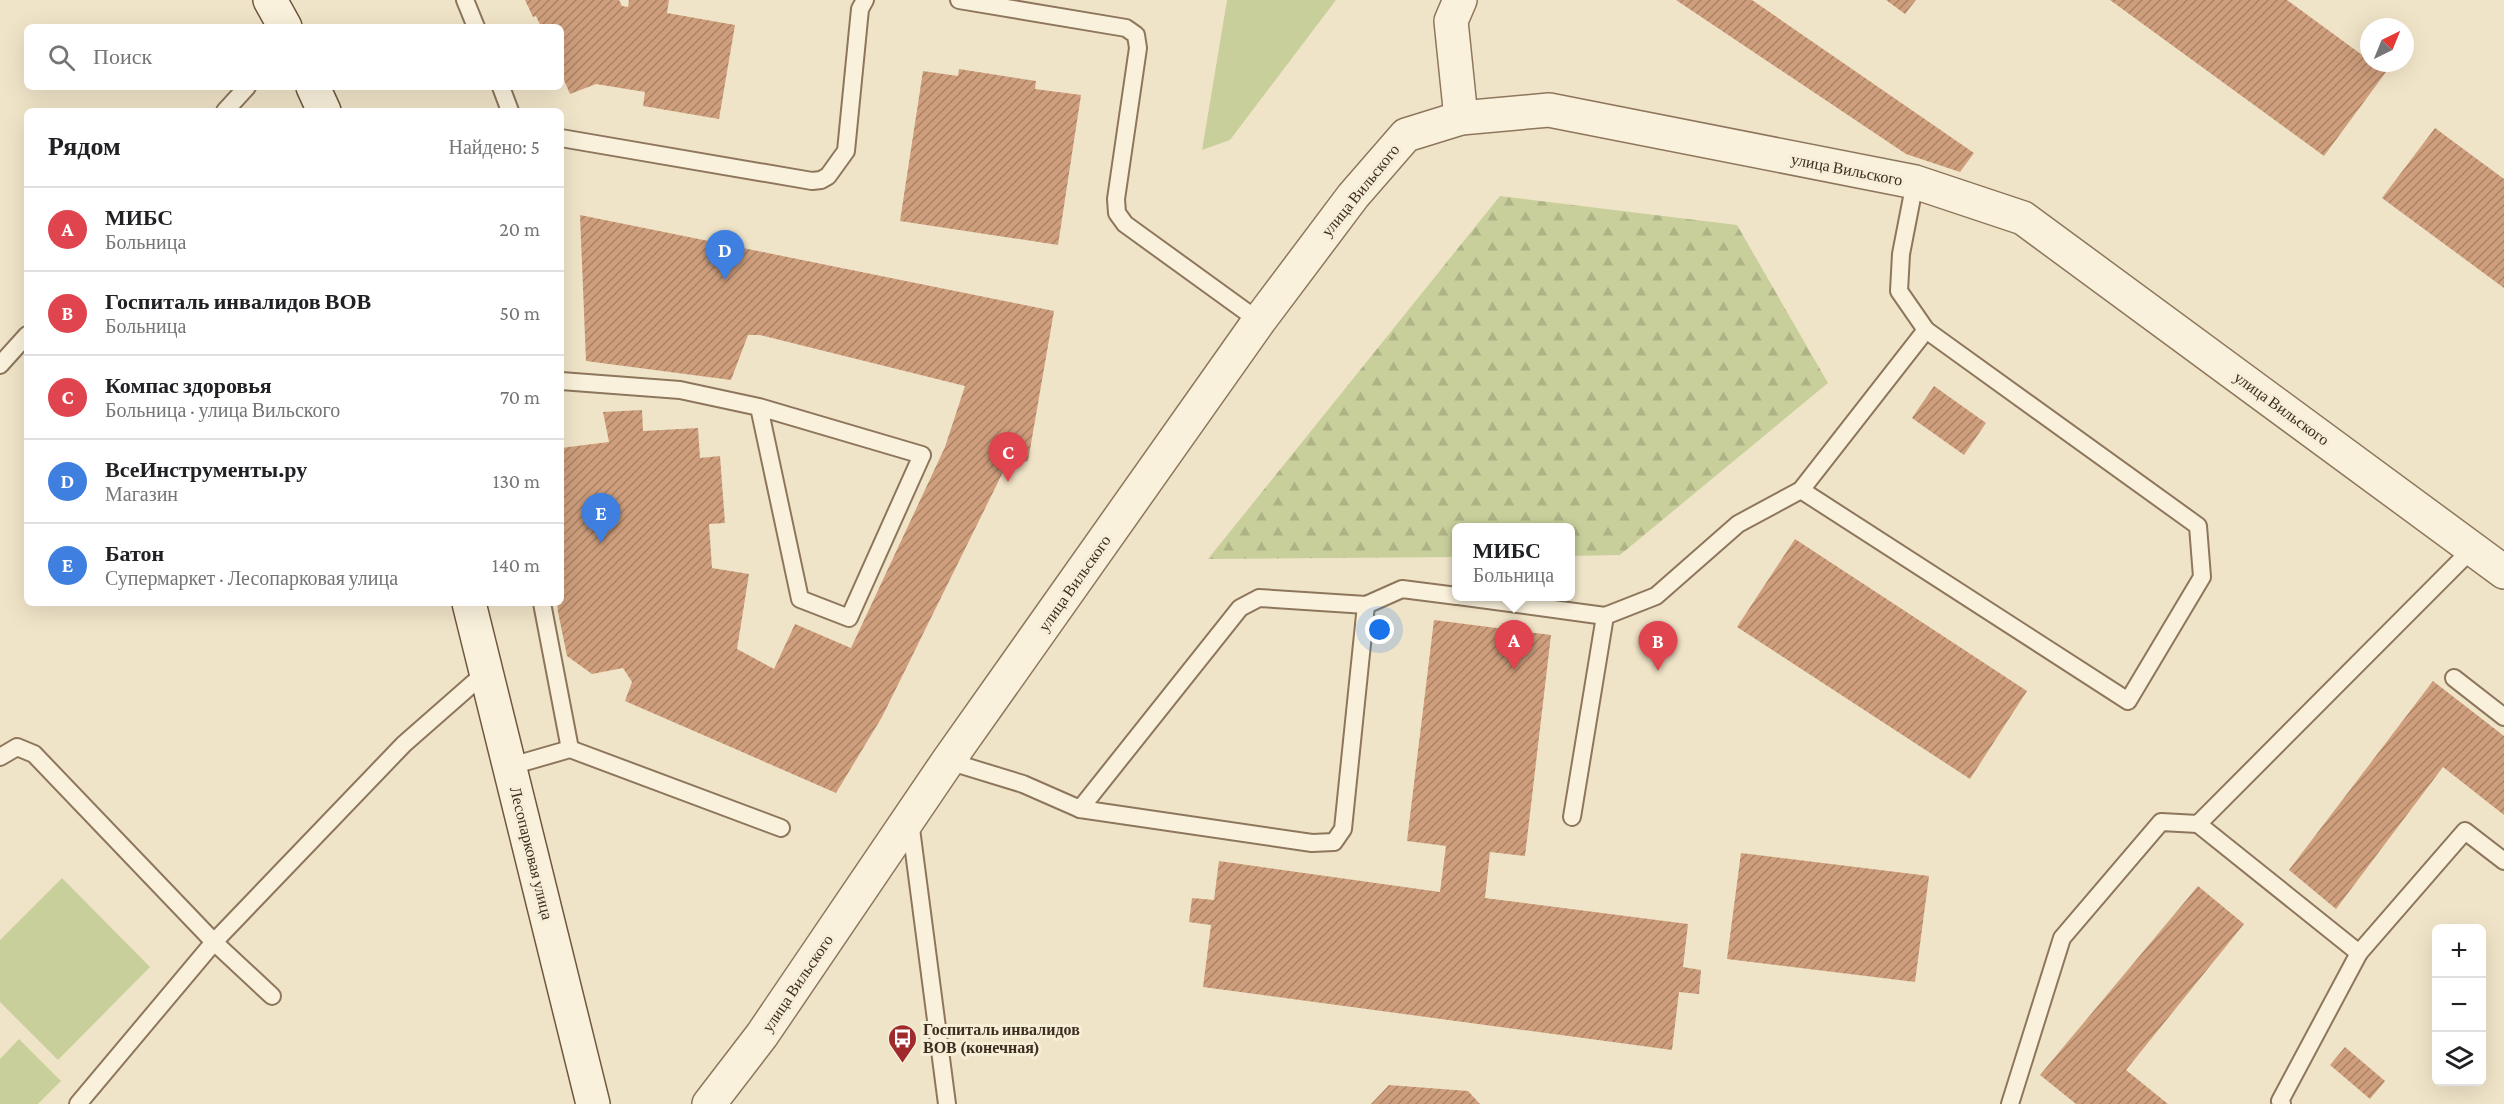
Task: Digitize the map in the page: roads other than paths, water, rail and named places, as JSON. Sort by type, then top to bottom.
[{"type":"street","points":[[270,0],[283,24]]},
{"type":"street","points":[[1460,0],[1451,21],[1461,118]]},
{"type":"street","points":[[314,90],[323,108]]},
{"type":"street","name":"улица Вильского","points":[[710,1104],[762,1035],[909,817],[1259,321],[1353,196],[1406,135],[1461,118],[1549,110],[1915,182],[2023,218],[2504,572]]},
{"type":"street","name":"Лесопарковая улица","points":[[470,606],[593,1104]]},
{"type":"lane","points":[[465,0],[475,24]]},
{"type":"lane","points":[[564,139],[812,181],[821,180],[828,176],[846,151],[860,9],[865,0]]},
{"type":"lane","points":[[964,0],[1126,28],[1136,35],[1138,48],[1116,199],[1117,213],[1125,224],[1259,321]]},
{"type":"lane","points":[[228,108],[244,90]]},
{"type":"lane","points":[[502,90],[509,108]]},
{"type":"lane","points":[[1801,490],[2128,700],[2202,577],[2198,526],[1926,330],[1899,291],[1900,254],[1915,182]]},
{"type":"lane","points":[[1494,601],[1605,616],[1656,596],[1738,524],[1801,490],[1926,330]]},
{"type":"lane","points":[[0,365],[24,338]]},
{"type":"lane","points":[[564,381],[680,390],[759,407],[922,455],[849,618],[800,599],[759,407]]},
{"type":"lane","points":[[2199,824],[2472,549]]},
{"type":"lane","points":[[1080,809],[1240,608],[1260,598],[1366,605],[1402,589],[1452,595]]},
{"type":"lane","points":[[948,761],[1023,784],[1080,809],[1312,843],[1334,842],[1343,830],[1366,605]]},
{"type":"lane","points":[[543,606],[570,749]]},
{"type":"lane","points":[[1572,817],[1605,616]]},
{"type":"lane","points":[[78,1104],[214,942],[404,744],[486,672]]},
{"type":"lane","points":[[2454,678],[2504,717]]},
{"type":"lane","points":[[0,757],[17,747],[34,754],[214,942],[272,996]]},
{"type":"lane","points":[[511,766],[570,749],[781,828]]},
{"type":"lane","points":[[909,817],[947,1104]]},
{"type":"lane","points":[[2010,1104],[2062,939],[2161,822],[2199,824],[2359,953]]},
{"type":"lane","points":[[2282,1104],[2280,1101],[2359,953],[2465,831],[2504,861]]},
{"type":"place","name":"ВсеИнструменты.ру","points":[[725,280]]},
{"type":"place","name":"Компас здоровья","points":[[1008,482]]},
{"type":"place","name":"Батон","points":[[601,543]]},
{"type":"place","name":"МИБС","points":[[1514,670]]},
{"type":"place","name":"Госпиталь инвалидов ВОВ","points":[[1658,671]]},
{"type":"place","name":"Госпиталь инвалидов ВОВ (конечная)","points":[[902,1064]]}]
